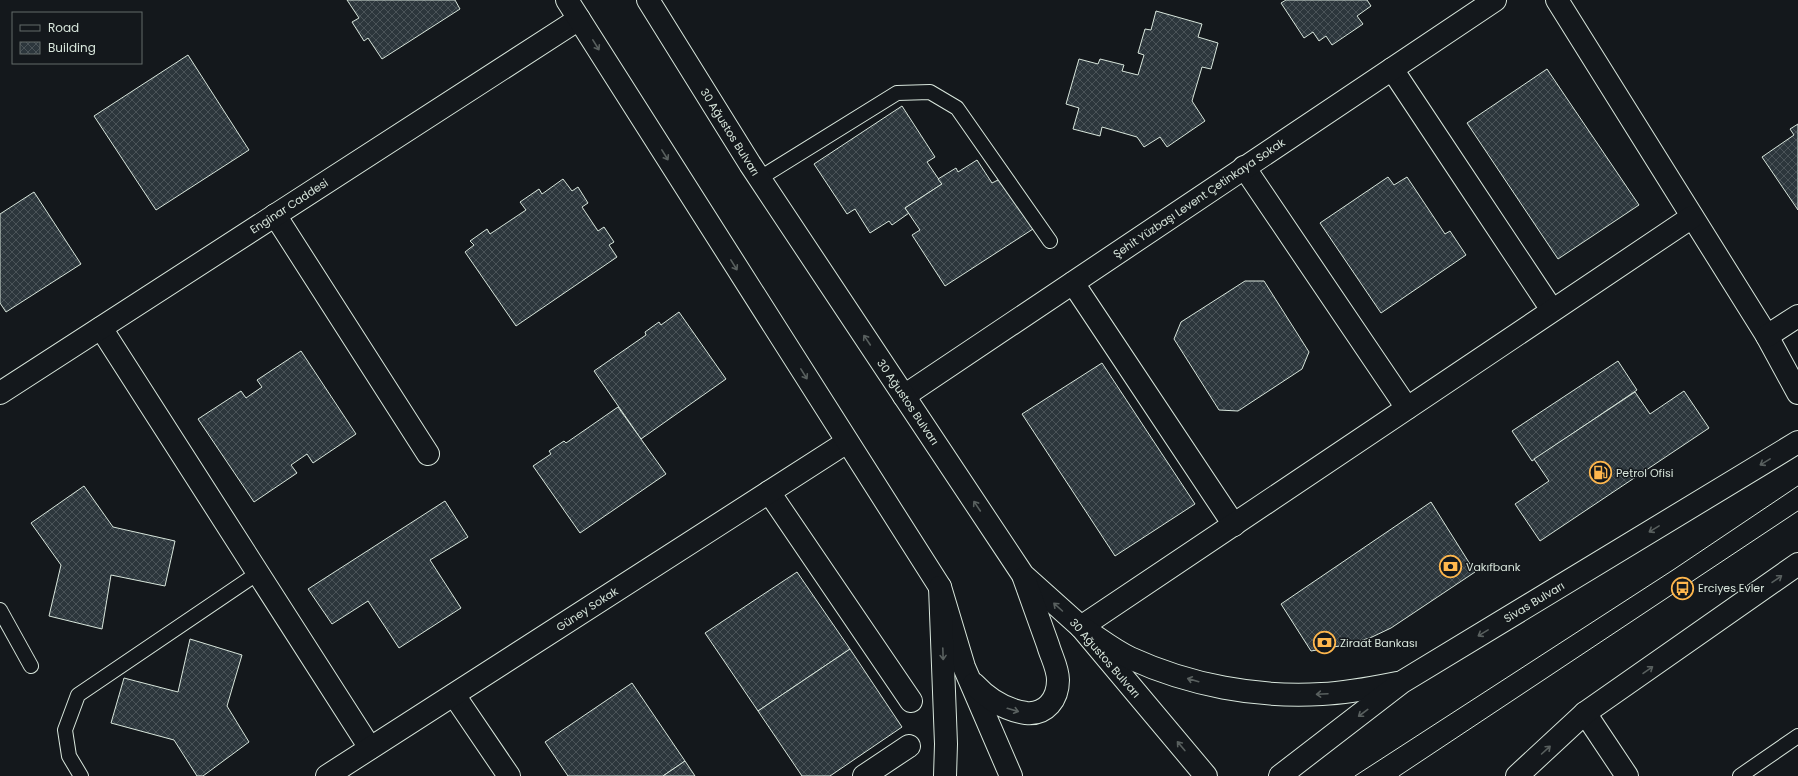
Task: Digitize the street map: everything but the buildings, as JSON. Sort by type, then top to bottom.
[{"type":"main road","points":[[567,0],[940,587],[964,667],[1011,776]]},
{"type":"main road","name":"30 Ağustos Bulvarı","points":[[648,0],[760,178],[1023,575],[1081,628],[1206,776]]},
{"type":"main road","name":"Şehit Yüzbaşı Levent Çetinkaya Sokak","points":[[904,396],[1495,0]]},
{"type":"main road","points":[[1557,0],[1767,336],[1798,393]]},
{"type":"main road","name":"Enginar Caddesi","points":[[0,393],[579,19]]},
{"type":"main road","points":[[1392,69],[1552,310]]},
{"type":"main road","points":[[1244,168],[1407,408]]},
{"type":"main road","points":[[275,215],[428,454]]},
{"type":"main road","points":[[1402,682],[1362,690],[1322,694],[1281,694],[1241,690],[1203,683],[1165,672],[1129,658],[1081,628],[1692,216]]},
{"type":"main road","points":[[1073,283],[1234,525]]},
{"type":"main road","points":[[1767,336],[1798,316]]},
{"type":"main road","points":[[101,328],[370,748]]},
{"type":"main road","name":"Güney Sokak","points":[[327,776],[847,442]]},
{"type":"main road","name":"Sivas Bulvarı","points":[[1280,776],[1402,682],[1798,442]]},
{"type":"main road","points":[[769,492],[911,701]]},
{"type":"main road","points":[[1517,776],[1586,713],[1798,564]]},
{"type":"main road","points":[[964,667],[972,681],[982,692],[994,702],[1008,709],[1036,713],[1044,710],[1051,704],[1058,688],[1057,671],[1023,575]]},
{"type":"main road","points":[[940,587],[946,744],[945,776]]},
{"type":"main road","points":[[454,695],[509,776]]},
{"type":"main road","points":[[1586,713],[1627,776]]},
{"type":"main road","points":[[864,776],[909,746]]},
{"type":"lane","points":[[760,178],[897,93],[930,92],[957,108],[1050,241]]},
{"type":"lane","points":[[81,776],[69,756],[65,730],[78,695],[258,573]]},
{"type":"lane","points":[[0,610],[31,666]]},
{"type":"lane","points":[[1740,776],[1798,736]]},
{"type":"tram line","points":[[1355,776],[1673,570],[1798,486]]},
{"type":"tram line","points":[[1399,776],[1798,511]]},
{"type":"place","name":"Petrol Ofisi","points":[[1601,473]]},
{"type":"place","name":"Vakıfbank","points":[[1450,567]]},
{"type":"place","name":"Erciyes Evler","points":[[1682,588]]},
{"type":"place","name":"Ziraat Bankası","points":[[1324,643]]}]
